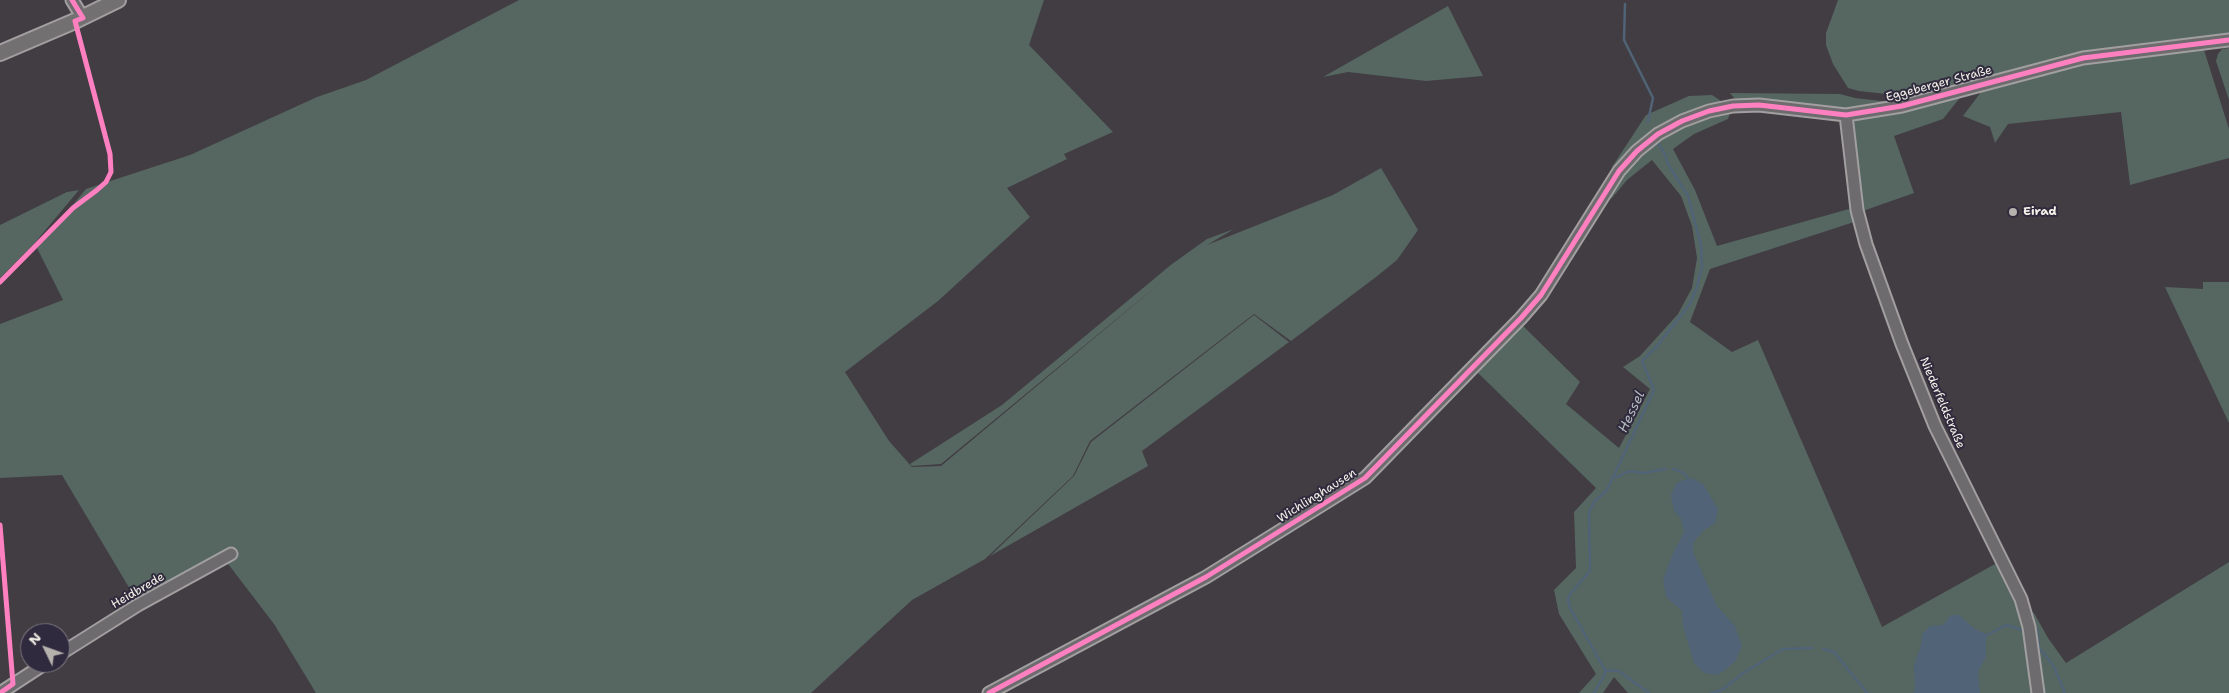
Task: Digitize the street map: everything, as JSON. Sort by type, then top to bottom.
[{"type":"main road","points":[[0,52],[82,18],[118,0]]},
{"type":"street","points":[[72,0],[82,18]]},
{"type":"street","name":"Eggeberger Straße","points":[[1597,202],[1619,171],[1637,151],[1658,134],[1682,121],[1709,111],[1733,106],[1759,105],[1846,115],[1902,106],[2083,58],[2229,40]]},
{"type":"street","name":"Niederfeldstraße","points":[[1846,115],[1857,210],[1866,244],[1902,344],[1935,426],[2021,599],[2029,631],[2038,693]]},
{"type":"street","name":"Wichlinghausen","points":[[989,693],[1206,577],[1365,478],[1536,301],[1552,278],[1597,202]]},
{"type":"street","name":"Heidbrede","points":[[70,648],[138,605],[231,554]]},
{"type":"street","points":[[0,693],[31,673]]},
{"type":"shaded area","points":[[519,0],[1044,0],[1029,45],[1113,132],[1064,154],[1067,159],[1007,188],[1030,217],[938,301],[845,372],[889,441],[912,467],[941,466],[1165,279],[941,464],[912,466],[910,464],[1002,405],[1172,264],[1207,239],[1234,229],[1207,245],[1333,195],[1381,168],[1418,230],[1397,260],[1291,341],[1254,314],[1090,441],[1073,476],[985,559],[912,600],[811,693],[316,693],[274,624],[222,556],[137,601],[62,475],[0,478],[0,324],[63,300],[37,248],[86,189],[190,155],[317,97],[366,80]]},
{"type":"shaded area","points":[[1838,0],[2229,0],[2229,35],[2057,58],[1913,97],[1848,88],[1833,64],[1826,45],[1826,33]]},
{"type":"shaded area","points":[[1448,6],[1483,76],[1426,81],[1348,72],[1323,77]]},
{"type":"shaded area","points":[[2229,48],[2229,100],[2216,61],[2222,49]]},
{"type":"shaded area","points":[[2204,50],[2229,129],[2229,158],[2130,185],[2121,112],[2008,124],[1995,143],[1990,127],[1963,116],[1984,88],[2060,66],[2065,70],[2075,68],[2078,63]]},
{"type":"shaded area","points":[[1730,93],[1840,94],[1855,98],[1890,102],[1859,108],[1829,108],[1758,100],[1736,100]]},
{"type":"shaded area","points":[[1963,94],[1943,119],[1894,136],[1914,193],[1860,212],[1851,125],[1858,118]]},
{"type":"shaded area","points":[[1712,95],[1724,103],[1634,149],[1614,169],[1612,167],[1646,115],[1689,96]]},
{"type":"shaded area","points":[[1731,110],[1728,119],[1694,134],[1673,149],[1695,190],[1717,246],[1849,209],[1854,222],[1710,269],[1690,322],[1732,352],[1758,340],[1882,627],[1995,564],[2001,566],[2019,606],[2034,693],[1628,693],[1614,677],[1603,693],[1579,693],[1596,674],[1559,614],[1554,590],[1576,568],[1574,512],[1596,488],[1475,370],[1521,324],[1580,382],[1566,404],[1619,448],[1650,389],[1623,367],[1640,356],[1678,314],[1692,288],[1697,258],[1692,226],[1681,196],[1652,160],[1627,180],[1612,198],[1602,202],[1622,172],[1660,138],[1684,124]]},
{"type":"shaded area","points":[[79,190],[33,245],[0,278],[0,225],[67,192]]},
{"type":"shaded area","points":[[2203,282],[2229,282],[2229,423],[2165,287],[2203,289]]},
{"type":"shaded area","points":[[1254,315],[1289,342],[1142,451],[1148,466],[990,556],[1074,476],[1091,442]]},
{"type":"shaded area","points":[[2229,562],[2229,693],[2042,693],[2030,611],[2034,613],[2048,638],[2066,663]]},
{"type":"water","points":[[1692,478],[1703,484],[1718,509],[1715,523],[1703,531],[1693,543],[1693,552],[1717,606],[1735,626],[1742,646],[1735,662],[1718,675],[1704,673],[1694,663],[1683,626],[1682,611],[1666,597],[1663,580],[1673,553],[1684,532],[1681,519],[1674,511],[1671,495],[1676,484]]},
{"type":"water","points":[[1951,615],[1959,615],[1975,629],[1986,634],[1986,657],[1978,672],[1980,693],[1913,693],[1915,689],[1914,665],[1921,645],[1922,634],[1930,626],[1943,625]]},
{"type":"waterway","name":"Hessel","points":[[1625,4],[1624,40],[1653,98],[1648,121]]},
{"type":"waterway","name":"Hessel","points":[[1594,693],[1604,676],[1605,670],[1570,608],[1568,600],[1570,594],[1590,571],[1589,513],[1594,502],[1607,490],[1654,390],[1642,361],[1658,345],[1689,305],[1696,290],[1702,267],[1701,245],[1688,196],[1656,140]]},
{"type":"waterway","points":[[1614,476],[1617,477],[1629,471],[1644,473],[1666,469]]},
{"type":"waterway","points":[[1673,469],[1684,473],[1688,478]]},
{"type":"waterway","points":[[1985,636],[2006,625],[2025,631]]},
{"type":"waterway","points":[[2033,629],[2037,629],[2039,648],[2053,665],[2065,693]]},
{"type":"waterway","points":[[1711,693],[1722,690],[1743,673],[1783,649],[1813,648]]},
{"type":"waterway","points":[[1823,649],[1834,652],[1867,693]]},
{"type":"waterway","points":[[1605,670],[1619,671],[1649,693]]},
{"type":"cycle path","points":[[0,282],[73,208],[106,182],[111,172],[110,154],[75,21],[83,18],[72,0]]},
{"type":"cycle path","points":[[989,693],[1206,577],[1365,478],[1521,318],[1541,295],[1619,171],[1637,151],[1658,134],[1682,121],[1709,111],[1733,106],[1759,105],[1846,115],[1902,106],[2083,58],[2229,40]]},
{"type":"cycle path","points":[[0,525],[13,684],[0,693]]},
{"type":"place","name":"Eirad","points":[[2013,212]]}]
